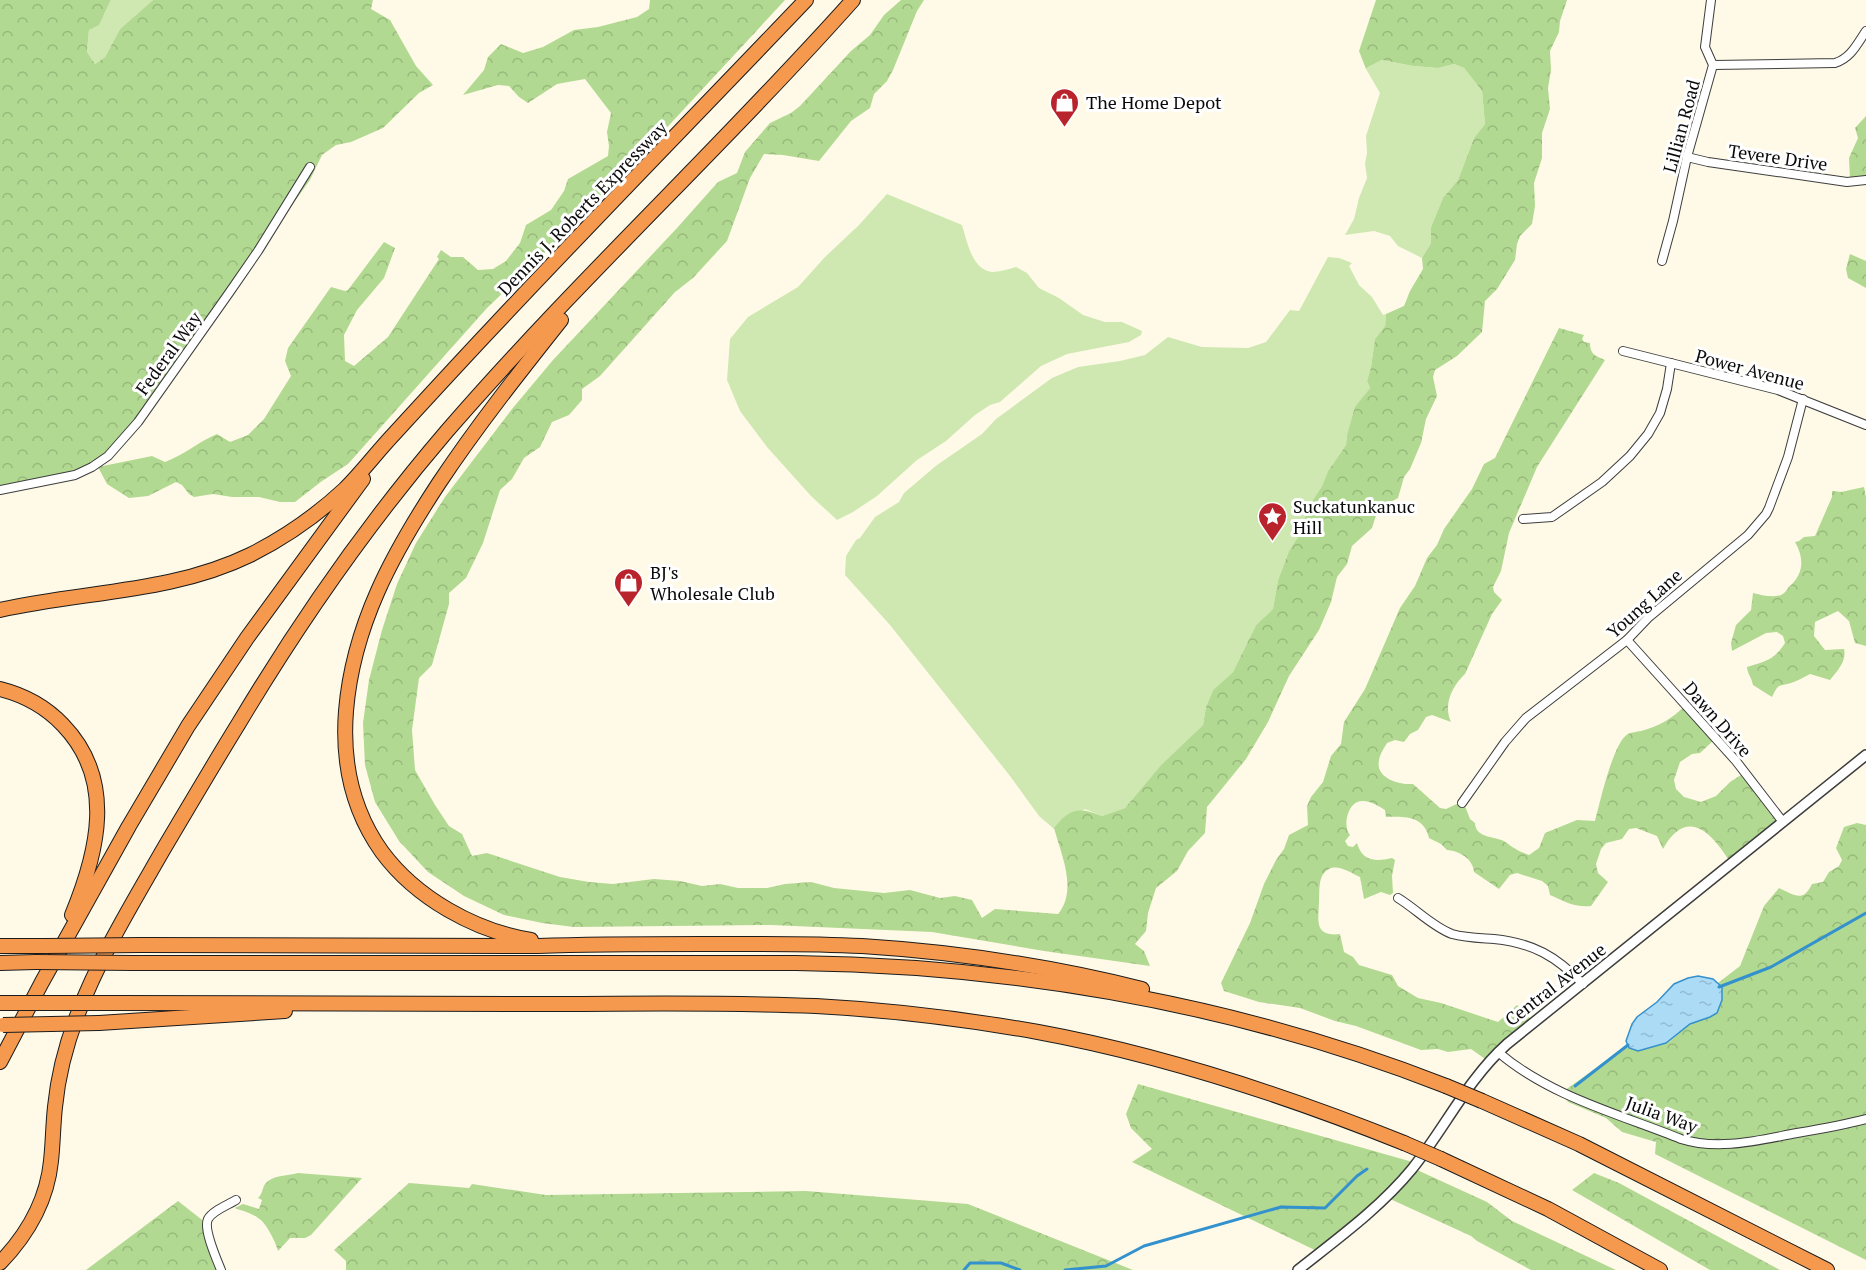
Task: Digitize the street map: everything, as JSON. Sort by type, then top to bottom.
[{"type":"highway","points":[[762,45],[801,0]]},
{"type":"highway","name":"Dennis J. Roberts Expressway","points":[[387,442],[496,324],[806,0]]},
{"type":"highway","points":[[0,1263],[29,1227],[43,1198],[51,1167],[55,1104],[60,1075],[72,1032],[89,988],[133,902],[234,730],[309,612],[405,483],[467,409],[853,0]]},
{"type":"highway","points":[[824,33],[861,0]]},
{"type":"highway","points":[[593,944],[531,940],[494,931],[444,907],[407,879],[377,845],[357,806],[348,777],[345,731],[349,685],[359,638],[374,597],[396,553],[432,494],[474,433],[610,256]]},
{"type":"highway","points":[[0,610],[32,603],[161,584],[199,575],[237,561],[280,538],[319,511],[355,478],[387,442]]},
{"type":"highway","points":[[0,1062],[129,826],[193,719],[264,615],[351,497],[387,442]]},
{"type":"highway","points":[[0,689],[31,701],[61,722],[87,758],[97,788],[97,831],[87,874],[72,917],[42,982]]},
{"type":"highway","points":[[4,945],[860,946],[958,955],[1087,975],[1212,1006],[1446,1086],[1579,1144],[1827,1270]]},
{"type":"highway","points":[[0,963],[763,963],[892,966],[1021,978],[1116,992],[1273,1028]]},
{"type":"highway","points":[[0,1003],[788,1005],[883,1011],[946,1018],[1072,1039],[1174,1065],[1293,1102],[1441,1159],[1548,1209],[1660,1270]]},
{"type":"highway","points":[[2,1025],[99,1023],[226,1016],[374,1003]]},
{"type":"street","name":"Lillian Road","points":[[1662,261],[1687,157],[1713,65],[1705,46],[1711,0]]},
{"type":"street","points":[[1713,65],[1835,63],[1842,61],[1852,52],[1866,31]]},
{"type":"street","name":"Tevere Drive","points":[[1687,157],[1847,182],[1866,180]]},
{"type":"street","name":"Federal Way","points":[[0,490],[75,475],[108,456],[138,422],[230,293],[310,167]]},
{"type":"street","name":"Power Avenue","points":[[1623,351],[1768,387],[1866,425]]},
{"type":"street","points":[[1523,519],[1552,517],[1602,482],[1630,456],[1648,434],[1659,413],[1667,389],[1671,363]]},
{"type":"street","name":"Young Lane","points":[[1462,802],[1505,742],[1526,718],[1627,640],[1648,618],[1712,562],[1748,535],[1766,514],[1788,457],[1803,399]]},
{"type":"street","name":"Dawn Drive","points":[[1627,640],[1736,761],[1783,822]]},
{"type":"street","name":"Central Avenue","points":[[1298,1270],[1374,1208],[1403,1179],[1423,1155],[1473,1082],[1498,1052],[1866,755]]},
{"type":"street","points":[[1398,898],[1451,933],[1515,942],[1542,951],[1566,968],[1582,984]]},
{"type":"street","name":"Julia Way","points":[[1498,1052],[1529,1076],[1570,1095],[1698,1144],[1740,1143],[1866,1119]]},
{"type":"street","points":[[221,1270],[207,1227],[208,1220],[212,1214],[236,1200]]},
{"type":"green space","points":[[0,0],[111,0],[99,25],[89,30],[87,52],[95,64],[105,57],[120,29],[153,0],[373,0],[371,9],[390,20],[416,66],[433,85],[419,93],[383,128],[351,142],[336,145],[322,155],[310,180],[143,413],[97,465],[67,477],[0,489]]},
{"type":"green space","points":[[111,0],[153,0],[120,29],[105,57],[95,64],[87,52],[89,30],[104,15]]},
{"type":"green space","points":[[650,0],[785,0],[596,204],[487,308],[348,464],[295,502],[213,494],[194,497],[176,482],[148,496],[129,498],[107,484],[98,467],[152,456],[165,462],[217,434],[230,442],[248,435],[264,419],[291,376],[285,361],[288,348],[331,287],[348,290],[384,242],[395,248],[384,278],[357,310],[344,335],[345,361],[354,366],[388,337],[439,259],[437,257],[441,250],[451,257],[463,257],[478,270],[493,269],[506,261],[520,243],[526,225],[551,210],[564,191],[568,179],[608,156],[607,132],[611,113],[585,79],[557,84],[528,103],[509,86],[498,85],[463,95],[484,70],[488,57],[501,44],[523,53],[543,47],[574,30],[598,27],[637,17],[649,9]]},
{"type":"green space","points":[[901,0],[924,0],[917,11],[893,70],[887,81],[874,94],[870,108],[851,121],[819,161],[764,154],[750,178],[727,241],[693,278],[675,292],[600,376],[582,389],[582,400],[569,415],[552,422],[540,447],[524,458],[512,479],[500,490],[483,543],[466,578],[449,593],[449,604],[432,665],[419,678],[412,730],[415,770],[449,826],[462,834],[472,856],[487,853],[560,877],[613,884],[654,879],[702,886],[720,884],[738,888],[767,888],[811,882],[834,888],[884,893],[910,890],[940,898],[955,896],[972,900],[982,918],[995,909],[1058,914],[1067,894],[1067,883],[1064,860],[1054,828],[1065,816],[1075,811],[1087,811],[1102,816],[1125,808],[1161,765],[1203,725],[1206,707],[1213,690],[1233,672],[1256,625],[1273,609],[1278,580],[1289,551],[1299,535],[1309,506],[1322,486],[1328,471],[1346,445],[1355,407],[1370,388],[1367,381],[1375,339],[1385,326],[1386,314],[1404,306],[1423,269],[1422,258],[1431,243],[1431,227],[1443,198],[1458,180],[1474,138],[1485,124],[1482,91],[1464,68],[1454,64],[1438,68],[1382,60],[1366,69],[1359,51],[1376,0],[1567,0],[1559,32],[1550,51],[1551,70],[1548,88],[1550,109],[1542,133],[1542,158],[1534,183],[1535,206],[1532,224],[1520,236],[1515,260],[1497,289],[1485,301],[1482,332],[1457,356],[1435,370],[1433,377],[1437,396],[1426,419],[1421,443],[1404,477],[1398,498],[1378,509],[1372,528],[1352,546],[1347,564],[1337,577],[1331,602],[1319,630],[1289,676],[1268,722],[1246,759],[1207,807],[1205,833],[1188,851],[1177,871],[1156,888],[1148,913],[1146,931],[1135,944],[1144,951],[1150,966],[932,932],[771,925],[574,927],[504,915],[464,896],[428,872],[399,841],[375,802],[365,765],[363,723],[369,680],[382,630],[397,584],[416,543],[445,497],[512,409],[553,360],[718,182],[737,173],[745,152],[770,123],[800,106],[851,51],[870,35],[884,15]]},
{"type":"green space","points":[[1382,60],[1438,68],[1454,64],[1464,68],[1482,91],[1485,124],[1474,138],[1458,180],[1443,198],[1431,227],[1431,243],[1422,258],[1398,246],[1390,236],[1374,231],[1345,235],[1354,219],[1367,178],[1366,136],[1380,93],[1366,69]]},
{"type":"green space","points":[[1866,116],[1866,180],[1850,180],[1849,158],[1858,138],[1855,128]]},
{"type":"green space","points":[[887,194],[962,225],[971,254],[985,270],[995,272],[1016,267],[1027,273],[1039,288],[1059,298],[1083,315],[1105,322],[1122,322],[1142,331],[1141,335],[1129,342],[1067,354],[1041,366],[1000,402],[990,405],[975,415],[946,441],[917,460],[877,496],[837,520],[811,496],[767,447],[740,411],[727,380],[730,339],[748,317],[798,287]]},
{"type":"green space","points":[[1850,254],[1866,261],[1866,288],[1848,278],[1846,269]]},
{"type":"green space","points":[[1328,257],[1352,263],[1349,266],[1359,285],[1372,297],[1383,315],[1386,314],[1385,326],[1375,339],[1367,381],[1370,388],[1364,396],[1347,435],[1346,445],[1328,471],[1322,486],[1309,506],[1299,535],[1289,551],[1278,580],[1273,609],[1256,625],[1233,672],[1213,690],[1206,707],[1203,725],[1161,765],[1125,808],[1102,816],[1085,809],[1054,829],[1039,816],[890,625],[845,575],[846,556],[875,517],[899,502],[904,493],[937,465],[982,434],[996,419],[1052,378],[1078,367],[1145,355],[1168,337],[1202,347],[1248,348],[1266,342],[1290,310],[1299,311]]},
{"type":"green space","points":[[1559,328],[1584,335],[1582,339],[1590,343],[1594,354],[1605,360],[1537,467],[1509,533],[1501,571],[1493,587],[1494,592],[1502,600],[1492,614],[1465,674],[1456,684],[1450,696],[1448,709],[1451,722],[1432,715],[1426,717],[1418,730],[1410,734],[1404,742],[1395,740],[1387,743],[1379,760],[1381,771],[1384,776],[1395,782],[1413,784],[1440,808],[1446,809],[1463,801],[1470,819],[1475,823],[1479,832],[1503,841],[1529,855],[1539,848],[1545,833],[1577,820],[1595,821],[1612,760],[1622,739],[1630,733],[1660,724],[1685,706],[1714,740],[1700,753],[1692,754],[1680,762],[1674,780],[1676,789],[1684,797],[1701,802],[1716,796],[1730,782],[1744,773],[1781,820],[1730,862],[1715,842],[1699,828],[1681,829],[1672,836],[1663,849],[1657,836],[1636,828],[1629,829],[1622,839],[1606,843],[1601,849],[1596,864],[1598,873],[1608,882],[1591,906],[1580,906],[1550,895],[1548,886],[1542,881],[1517,873],[1510,875],[1499,889],[1474,872],[1465,856],[1447,850],[1429,838],[1423,825],[1418,821],[1407,817],[1386,817],[1385,810],[1369,802],[1358,802],[1354,805],[1348,814],[1347,826],[1350,835],[1345,841],[1348,846],[1353,847],[1357,843],[1362,854],[1370,859],[1392,858],[1395,860],[1392,876],[1393,893],[1390,895],[1381,892],[1364,899],[1360,877],[1340,868],[1329,869],[1323,875],[1320,884],[1318,916],[1322,931],[1340,934],[1344,952],[1353,957],[1359,965],[1392,975],[1398,986],[1418,998],[1441,1003],[1498,1022],[1517,1005],[1535,1024],[1488,1061],[1471,1049],[1448,1052],[1438,1049],[1421,1050],[1300,1008],[1259,1002],[1224,991],[1221,983],[1250,923],[1264,884],[1284,849],[1289,835],[1308,825],[1307,806],[1323,782],[1331,756],[1341,744],[1344,722],[1365,689],[1400,608],[1415,586],[1427,558],[1437,545],[1444,529],[1472,489],[1484,464],[1495,458]]},
{"type":"green space","points":[[1864,487],[1866,497],[1866,646],[1855,643],[1849,621],[1838,611],[1815,622],[1814,636],[1825,650],[1844,649],[1841,666],[1830,680],[1810,674],[1779,686],[1772,697],[1753,685],[1747,667],[1773,656],[1785,643],[1783,636],[1777,632],[1766,633],[1732,651],[1731,643],[1736,625],[1751,610],[1753,593],[1778,596],[1784,593],[1795,580],[1800,570],[1801,559],[1795,542],[1804,537],[1815,536],[1832,497],[1832,491],[1841,492]]},
{"type":"green space","points":[[1857,823],[1866,825],[1866,1260],[1655,1154],[1656,1142],[1622,1132],[1606,1118],[1568,1102],[1561,1093],[1627,1046],[1629,1048],[1643,1047],[1667,1043],[1686,1027],[1714,1015],[1720,1007],[1721,999],[1722,987],[1718,983],[1740,966],[1764,906],[1779,888],[1798,896],[1805,894],[1812,884],[1823,882],[1829,872],[1839,866],[1842,860],[1836,848],[1844,827]]},
{"type":"green space","points":[[1138,1084],[1409,1161],[1415,1164],[1415,1169],[1487,1202],[1512,1221],[1616,1270],[1531,1270],[1471,1236],[1388,1198],[1321,1253],[1132,1162],[1152,1149],[1131,1128],[1126,1114]]},
{"type":"green space","points":[[298,1173],[362,1178],[311,1235],[305,1238],[290,1238],[278,1251],[261,1220],[235,1208],[243,1204],[259,1209],[262,1200],[258,1198],[268,1181],[276,1177]]},
{"type":"green space","points":[[1594,1173],[1619,1183],[1780,1270],[1710,1270],[1572,1190]]},
{"type":"green space","points":[[409,1183],[469,1188],[472,1184],[546,1195],[806,1191],[968,1204],[1133,1270],[346,1270],[346,1261],[334,1250]]},
{"type":"green space","points":[[178,1201],[206,1223],[221,1270],[86,1270]]},
{"type":"water","points":[[1698,976],[1713,979],[1722,987],[1722,1000],[1717,1013],[1690,1024],[1666,1043],[1638,1051],[1629,1048],[1626,1041],[1637,1017],[1657,1002],[1674,984]]},
{"type":"waterway","points":[[1719,987],[1771,967],[1866,913]]},
{"type":"waterway","points":[[1575,1086],[1628,1045]]},
{"type":"waterway","points":[[1065,1270],[1106,1266],[1144,1246],[1281,1207],[1325,1208],[1367,1169]]},
{"type":"waterway","points":[[964,1270],[970,1263],[1001,1263],[1020,1270]]},
{"type":"place","name":"The Home Depot","points":[[1065,128]]},
{"type":"place","name":"Suckatunkanuc Hill","points":[[1272,542]]},
{"type":"place","name":"BJ's Wholesale Club","points":[[629,608]]}]
